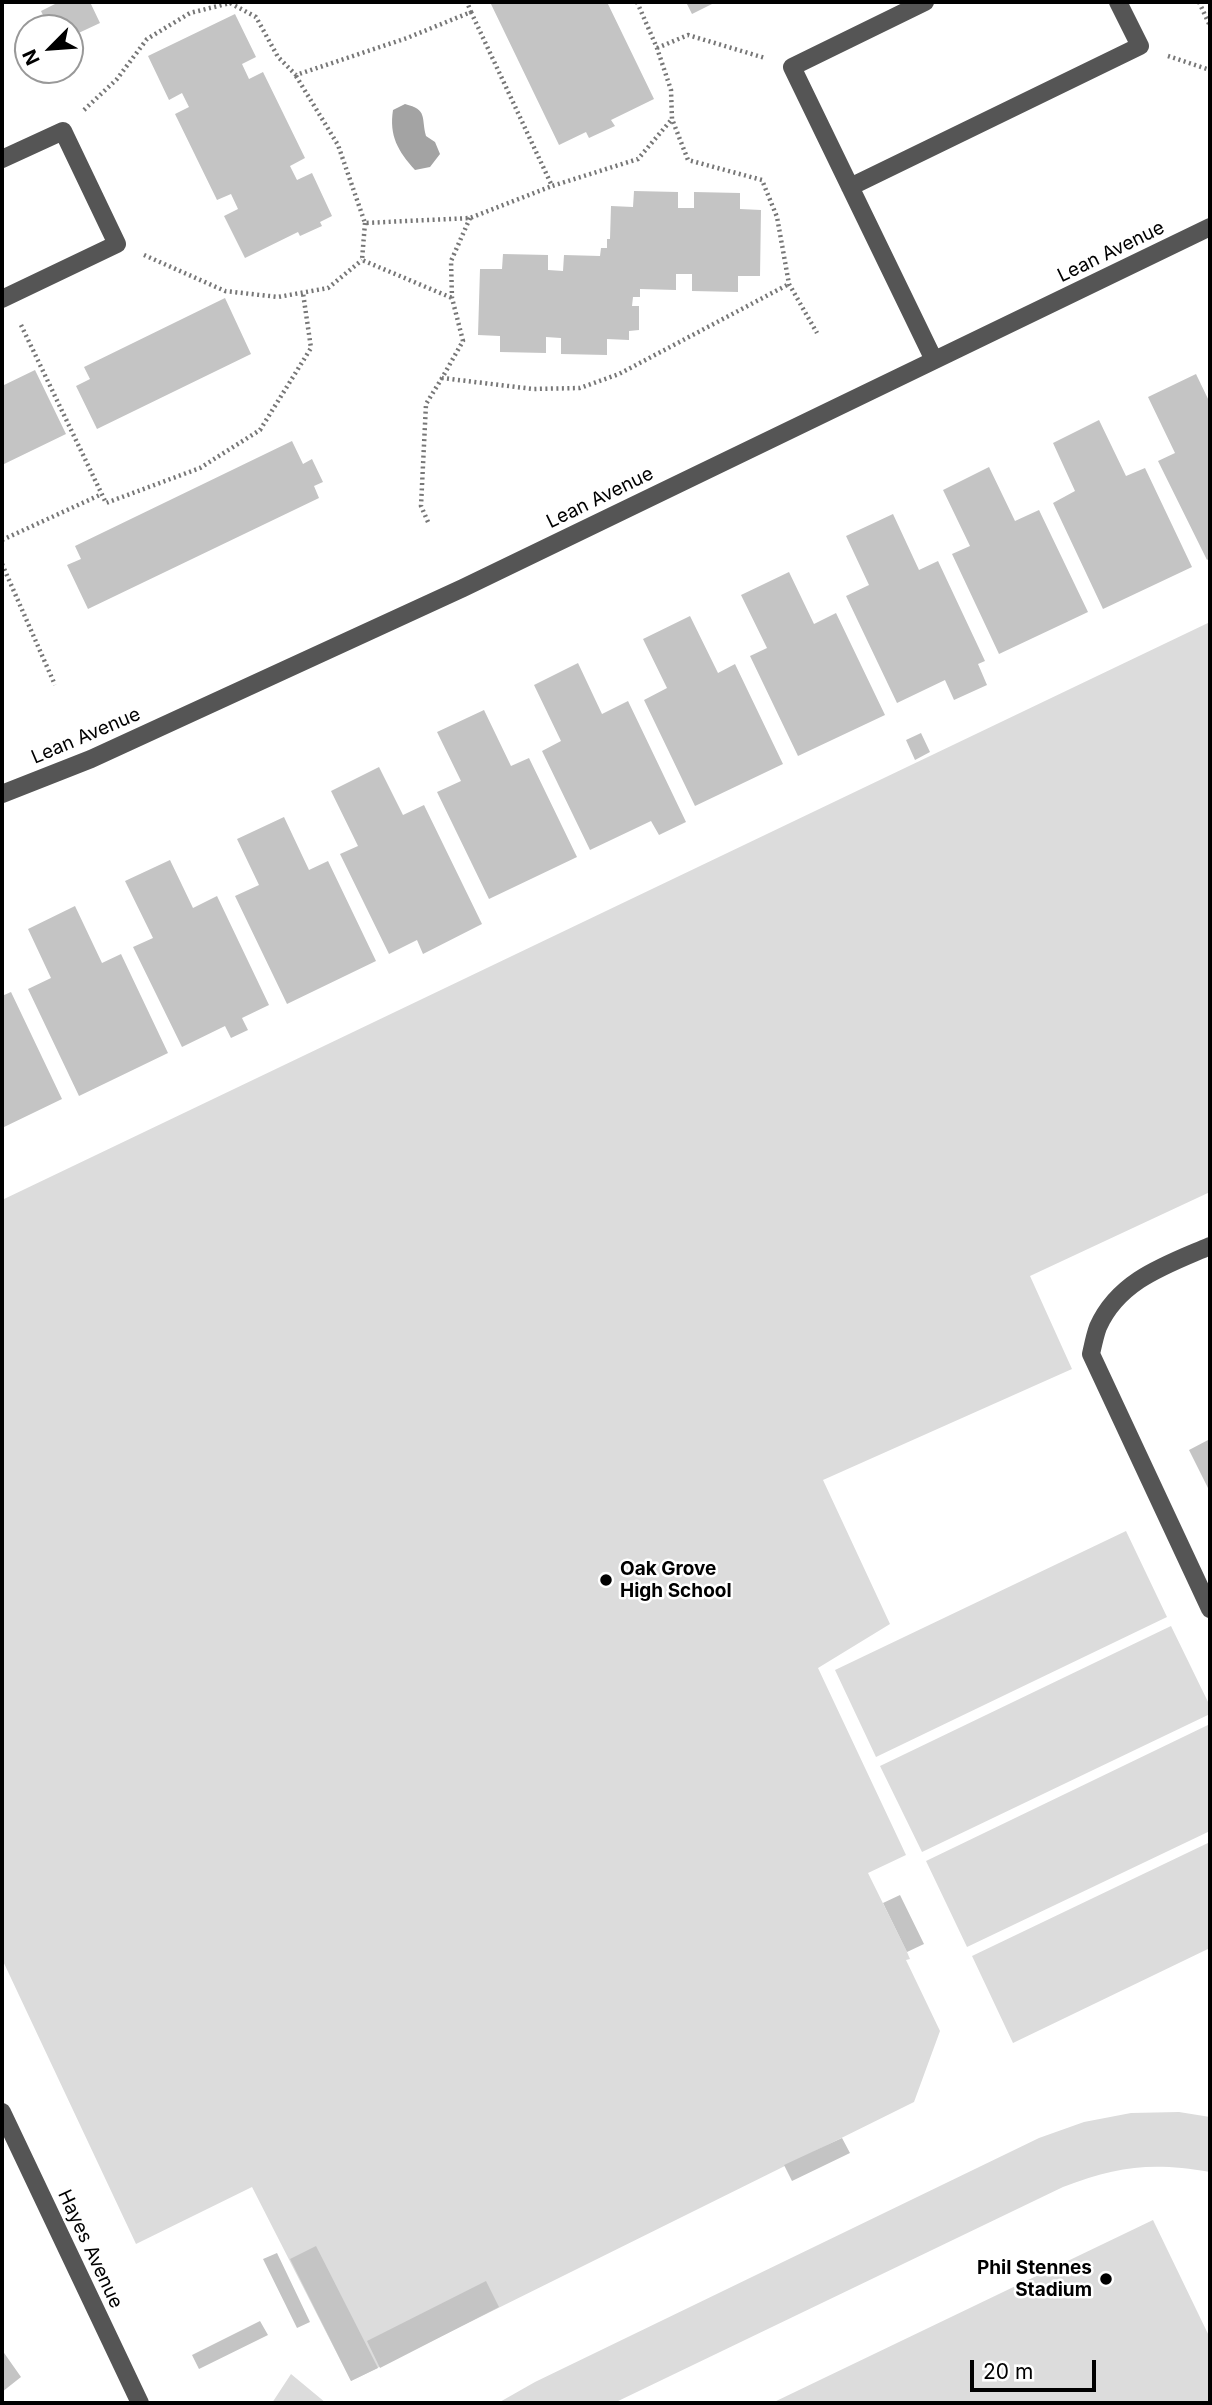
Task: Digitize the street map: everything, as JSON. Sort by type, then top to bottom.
[{"type":"street","points":[[926,2],[792,66],[934,360]]},
{"type":"street","points":[[850,187],[1140,46],[1118,2]]},
{"type":"street","points":[[2,159],[62,131],[117,244],[5,298]]},
{"type":"street","name":"Lean Avenue","points":[[2,794],[91,759],[463,588],[1210,227]]},
{"type":"street","points":[[1210,1246],[1154,1269],[1124,1290],[1098,1327],[1091,1354],[1210,1609]]},
{"type":"street","name":"Hayes Avenue","points":[[2,2112],[136,2402]]},
{"type":"path","points":[[467,2],[552,186]]},
{"type":"path","points":[[637,2],[671,90],[672,119],[688,160],[762,180],[777,217],[789,284],[817,333]]},
{"type":"path","points":[[1199,2],[1210,26]]},
{"type":"path","points":[[62,131],[117,79],[147,39],[190,13],[230,3],[257,17],[278,57],[296,75],[338,145],[365,223],[362,260],[328,288],[278,298],[225,290],[117,244]]},
{"type":"path","points":[[296,75],[407,38],[471,12]]},
{"type":"path","points":[[657,48],[688,35],[792,66]]},
{"type":"path","points":[[1140,46],[1210,70]]},
{"type":"path","points":[[365,223],[470,218],[552,186],[638,159],[672,119]]},
{"type":"path","points":[[428,522],[421,506],[426,404],[463,341],[452,298],[451,261],[470,218]]},
{"type":"path","points":[[362,260],[452,298]]},
{"type":"path","points":[[442,378],[533,389],[580,388],[619,373],[789,284]]},
{"type":"path","points":[[5,298],[106,503],[200,468],[260,430],[311,348],[303,293]]},
{"type":"path","points":[[2,540],[102,494]]},
{"type":"path","points":[[2,564],[55,685]]},
{"type":"shaded area","points":[[405,104],[420,112],[426,136],[435,142],[440,154],[430,167],[415,170],[396,143],[392,128],[393,110]]},
{"type":"shaded area","name":"Oak Grove High School","points":[[1210,622],[1210,1192],[1030,1276],[1072,1369],[823,1480],[890,1624],[818,1668],[906,1855],[868,1873],[907,1952],[910,1959],[906,1960],[940,2031],[914,2102],[351,2381],[252,2187],[136,2244],[2,1959],[2,1200]]},
{"type":"shaded area","points":[[1126,1531],[1167,1617],[876,1757],[835,1670]]},
{"type":"shaded area","points":[[1171,1626],[1210,1706],[1210,1714],[922,1852],[880,1766]]},
{"type":"shaded area","points":[[1210,1724],[1210,1831],[967,1947],[926,1861]]},
{"type":"shaded area","points":[[1210,1842],[1210,1948],[1013,2043],[972,1956]]},
{"type":"shaded area","points":[[1179,2112],[1210,2117],[1210,2172],[1170,2167],[1135,2168],[1101,2174],[1063,2187],[614,2403],[498,2403],[535,2382],[1039,2138],[1084,2122],[1131,2113]]},
{"type":"shaded area","name":"Phil Stennes Stadium","points":[[1153,2220],[1210,2338],[1210,2403],[772,2403]]},
{"type":"shaded area","points":[[291,2374],[326,2403],[272,2403]]},
{"type":"building","points":[[59,2],[90,2],[100,23],[84,30],[84,14],[42,14],[41,11]]},
{"type":"building","points":[[490,2],[607,2],[654,99],[611,120],[615,126],[589,138],[586,132],[559,145]]},
{"type":"building","points":[[686,2],[716,2],[692,14]]},
{"type":"building","points":[[235,14],[256,57],[242,64],[249,79],[263,72],[305,158],[290,166],[297,180],[312,173],[332,216],[320,222],[322,226],[300,236],[298,232],[245,258],[224,216],[238,209],[231,194],[217,200],[175,114],[189,107],[182,93],[169,100],[148,56]]},
{"type":"building","points":[[634,191],[678,192],[678,208],[694,208],[694,192],[740,193],[740,209],[761,210],[760,276],[738,276],[738,292],[692,291],[692,274],[676,274],[676,290],[640,289],[640,297],[633,297],[632,306],[639,306],[639,330],[629,331],[629,340],[607,339],[607,355],[561,354],[561,338],[546,337],[546,353],[500,352],[500,336],[478,335],[480,269],[502,269],[503,254],[548,255],[548,270],[563,271],[564,255],[600,256],[601,248],[607,248],[607,239],[610,239],[611,206],[633,207]]},
{"type":"building","points":[[225,298],[251,354],[97,429],[76,386],[90,379],[84,367]]},
{"type":"building","points":[[35,370],[66,434],[2,465],[2,386]]},
{"type":"building","points":[[1196,374],[1210,403],[1210,558],[1207,560],[1158,461],[1175,453],[1148,397]]},
{"type":"building","points":[[1099,420],[1126,476],[1145,468],[1192,567],[1103,609],[1053,503],[1075,491],[1053,443]]},
{"type":"building","points":[[292,441],[303,464],[312,459],[323,482],[314,486],[319,498],[88,609],[67,565],[81,559],[75,546]]},
{"type":"building","points":[[989,467],[1015,521],[1039,510],[1088,612],[999,654],[952,554],[970,546],[943,490]]},
{"type":"building","points":[[893,514],[919,570],[938,561],[985,661],[978,664],[987,685],[954,700],[945,680],[897,703],[846,596],[869,585],[846,536]]},
{"type":"building","points":[[789,572],[814,624],[836,613],[885,715],[798,756],[750,656],[767,648],[741,595]]},
{"type":"building","points":[[690,616],[718,673],[735,664],[783,764],[695,806],[644,700],[667,688],[643,639]]},
{"type":"building","points":[[578,663],[602,714],[628,701],[686,822],[659,835],[651,821],[590,850],[542,751],[561,741],[534,685]]},
{"type":"building","points":[[484,710],[511,766],[529,758],[577,857],[489,899],[437,792],[461,781],[437,732]]},
{"type":"building","points":[[921,733],[930,752],[915,760],[906,740]]},
{"type":"building","points":[[379,767],[403,815],[424,805],[482,924],[423,954],[417,940],[389,954],[340,854],[358,846],[331,791]]},
{"type":"building","points":[[284,817],[309,870],[328,861],[376,961],[287,1004],[235,896],[259,885],[237,839]]},
{"type":"building","points":[[170,860],[193,908],[217,896],[269,1005],[242,1018],[248,1030],[231,1038],[225,1026],[182,1047],[133,947],[153,938],[125,881]]},
{"type":"building","points":[[75,906],[102,963],[121,954],[168,1053],[79,1096],[28,989],[51,978],[28,929]]},
{"type":"building","points":[[11,992],[62,1099],[2,1128],[2,996]]},
{"type":"building","points":[[1210,1439],[1210,1492],[1189,1450]]},
{"type":"building","points":[[900,1895],[924,1944],[907,1952],[883,1903]]},
{"type":"building","points":[[842,2138],[850,2153],[792,2181],[784,2165]]},
{"type":"building","points":[[316,2246],[378,2368],[351,2381],[290,2259]]},
{"type":"building","points":[[277,2253],[310,2322],[297,2328],[263,2259]]},
{"type":"building","points":[[486,2281],[499,2307],[380,2368],[367,2341]]},
{"type":"building","points":[[260,2321],[268,2335],[199,2369],[192,2355]]},
{"type":"building","points":[[2,2350],[21,2377],[2,2392]]},
{"type":"place","name":"Oak Grove High School","points":[[606,1580]]},
{"type":"place","name":"Phil Stennes Stadium","points":[[1106,2279]]}]
